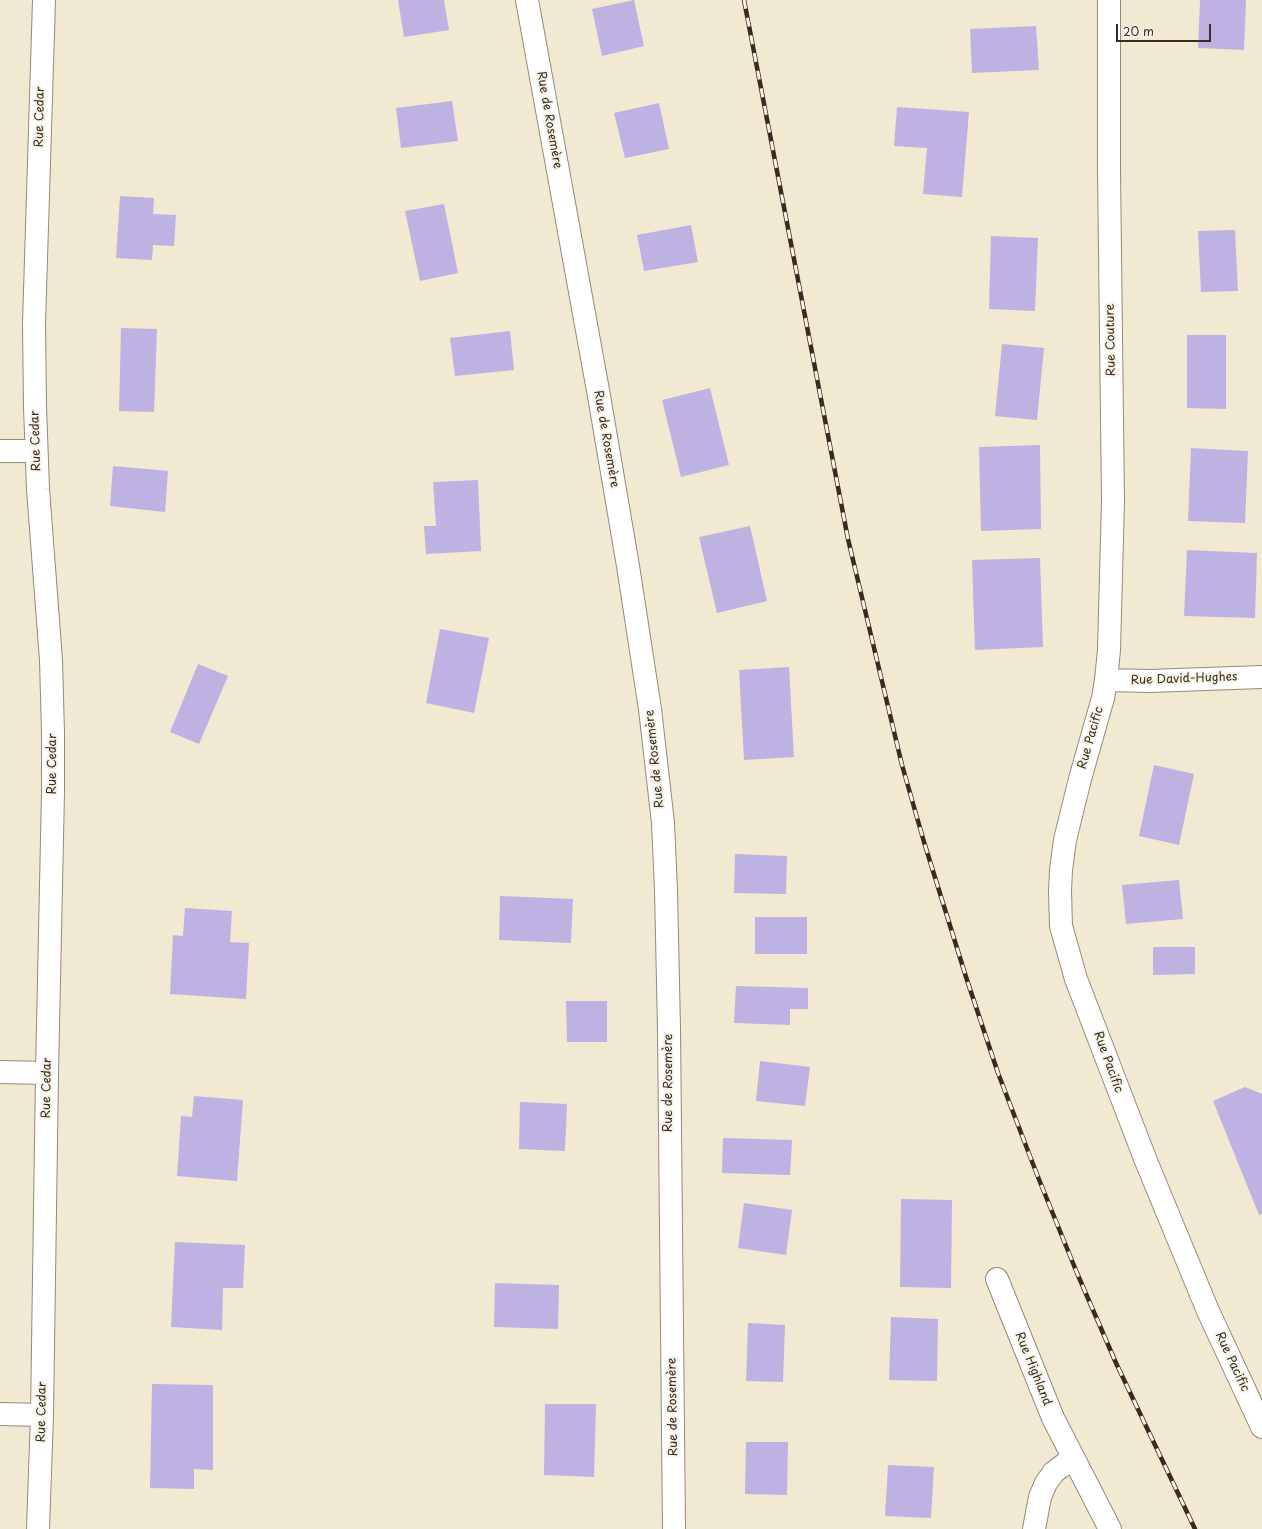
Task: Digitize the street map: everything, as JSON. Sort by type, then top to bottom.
[{"type":"street","name":"Rue Cedar","points":[[38,1529],[42,1415],[53,792],[51,660],[40,530],[36,451],[34,324],[44,0]]},
{"type":"street","name":"Rue de Rosemère","points":[[527,0],[627,558],[650,709],[662,823],[666,890],[669,1029],[674,1529]]},
{"type":"street","name":"Rue Couture","points":[[1106,680],[1109,650],[1113,501],[1109,170],[1110,0]]},
{"type":"street","points":[[0,451],[36,451]]},
{"type":"street","name":"Rue David-Hughes","points":[[1106,680],[1149,681],[1262,677]]},
{"type":"street","name":"Rue Pacific","points":[[1106,680],[1065,840],[1060,884],[1061,926],[1076,979],[1146,1161],[1208,1311],[1262,1427]]},
{"type":"street","points":[[0,1072],[47,1074]]},
{"type":"street","name":"Rue Highland","points":[[997,1279],[1053,1418],[1110,1529]]},
{"type":"street","points":[[0,1414],[42,1415]]},
{"type":"street","points":[[1034,1529],[1040,1497],[1046,1483],[1054,1472],[1073,1458]]},
{"type":"building","points":[[398,0],[444,0],[449,30],[404,37]]},
{"type":"building","points":[[634,0],[644,46],[602,56],[592,9]]},
{"type":"building","points":[[1200,0],[1246,0],[1244,50],[1198,48]]},
{"type":"building","points":[[1036,26],[1039,70],[972,73],[970,29]]},
{"type":"building","points":[[452,101],[458,141],[401,148],[396,108]]},
{"type":"building","points":[[659,103],[669,149],[625,158],[614,113]]},
{"type":"building","points":[[897,107],[969,112],[962,197],[923,194],[927,148],[894,146]]},
{"type":"building","points":[[120,196],[154,198],[153,214],[176,215],[174,246],[153,245],[152,260],[116,258]]},
{"type":"building","points":[[444,204],[458,273],[420,281],[405,211]]},
{"type":"building","points":[[691,225],[698,262],[644,271],[637,235]]},
{"type":"building","points":[[1235,230],[1238,291],[1201,292],[1198,231]]},
{"type":"building","points":[[991,236],[1038,238],[1035,311],[989,309]]},
{"type":"building","points":[[121,328],[157,329],[154,412],[119,411]]},
{"type":"building","points":[[510,331],[514,370],[455,376],[450,338]]},
{"type":"building","points":[[1187,335],[1226,335],[1226,409],[1187,408]]},
{"type":"building","points":[[1002,344],[1044,348],[1037,420],[995,416]]},
{"type":"building","points":[[710,388],[729,465],[681,477],[662,400]]},
{"type":"building","points":[[1040,445],[1041,529],[981,531],[979,447]]},
{"type":"building","points":[[1191,448],[1248,451],[1245,523],[1188,521]]},
{"type":"building","points":[[113,466],[168,471],[165,512],[110,506]]},
{"type":"building","points":[[478,480],[481,551],[426,554],[424,526],[436,526],[433,482]]},
{"type":"building","points":[[750,526],[767,601],[717,613],[699,537]]},
{"type":"building","points":[[1187,550],[1257,553],[1255,618],[1184,616]]},
{"type":"building","points":[[1040,558],[1043,647],[975,650],[972,560]]},
{"type":"building","points":[[440,629],[489,638],[474,713],[426,703]]},
{"type":"building","points":[[198,664],[228,676],[199,744],[170,732]]},
{"type":"building","points":[[789,667],[794,757],[744,760],[739,670]]},
{"type":"building","points":[[1154,765],[1194,774],[1179,845],[1139,836]]},
{"type":"building","points":[[735,854],[787,856],[786,894],[734,893]]},
{"type":"building","points":[[1179,880],[1183,919],[1126,924],[1122,885]]},
{"type":"building","points":[[500,896],[573,899],[571,943],[499,940]]},
{"type":"building","points":[[185,908],[232,911],[230,942],[249,943],[246,999],[170,994],[173,935],[183,936]]},
{"type":"building","points":[[755,917],[807,917],[807,954],[755,954]]},
{"type":"building","points":[[1153,947],[1195,947],[1195,974],[1153,975]]},
{"type":"building","points":[[736,986],[808,988],[808,1009],[790,1009],[790,1025],[734,1023]]},
{"type":"building","points":[[566,1001],[607,1001],[607,1042],[567,1042]]},
{"type":"building","points":[[760,1061],[810,1067],[805,1106],[756,1101]]},
{"type":"building","points":[[1245,1087],[1262,1094],[1262,1214],[1259,1215],[1213,1101]]},
{"type":"building","points":[[194,1096],[243,1100],[237,1181],[177,1176],[181,1116],[192,1117]]},
{"type":"building","points":[[520,1102],[567,1104],[565,1151],[519,1149]]},
{"type":"building","points":[[723,1138],[792,1140],[790,1175],[722,1173]]},
{"type":"building","points":[[901,1199],[952,1200],[951,1288],[900,1287]]},
{"type":"building","points":[[744,1203],[792,1210],[786,1255],[738,1248]]},
{"type":"building","points":[[175,1242],[245,1245],[243,1288],[223,1288],[222,1330],[171,1327]]},
{"type":"building","points":[[495,1283],[559,1285],[558,1329],[494,1327]]},
{"type":"building","points":[[891,1317],[938,1319],[937,1381],[889,1380]]},
{"type":"building","points":[[748,1323],[785,1325],[783,1382],[746,1381]]},
{"type":"building","points":[[152,1384],[213,1385],[213,1470],[194,1469],[194,1489],[150,1488]]},
{"type":"building","points":[[545,1404],[596,1404],[594,1477],[544,1475]]},
{"type":"building","points":[[746,1442],[788,1442],[787,1495],[745,1494]]},
{"type":"building","points":[[888,1465],[934,1467],[931,1518],[885,1516]]},
{"type":"railway","points":[[744,0],[848,539],[902,765],[924,842],[998,1073],[1038,1177],[1116,1363],[1195,1529]]}]
